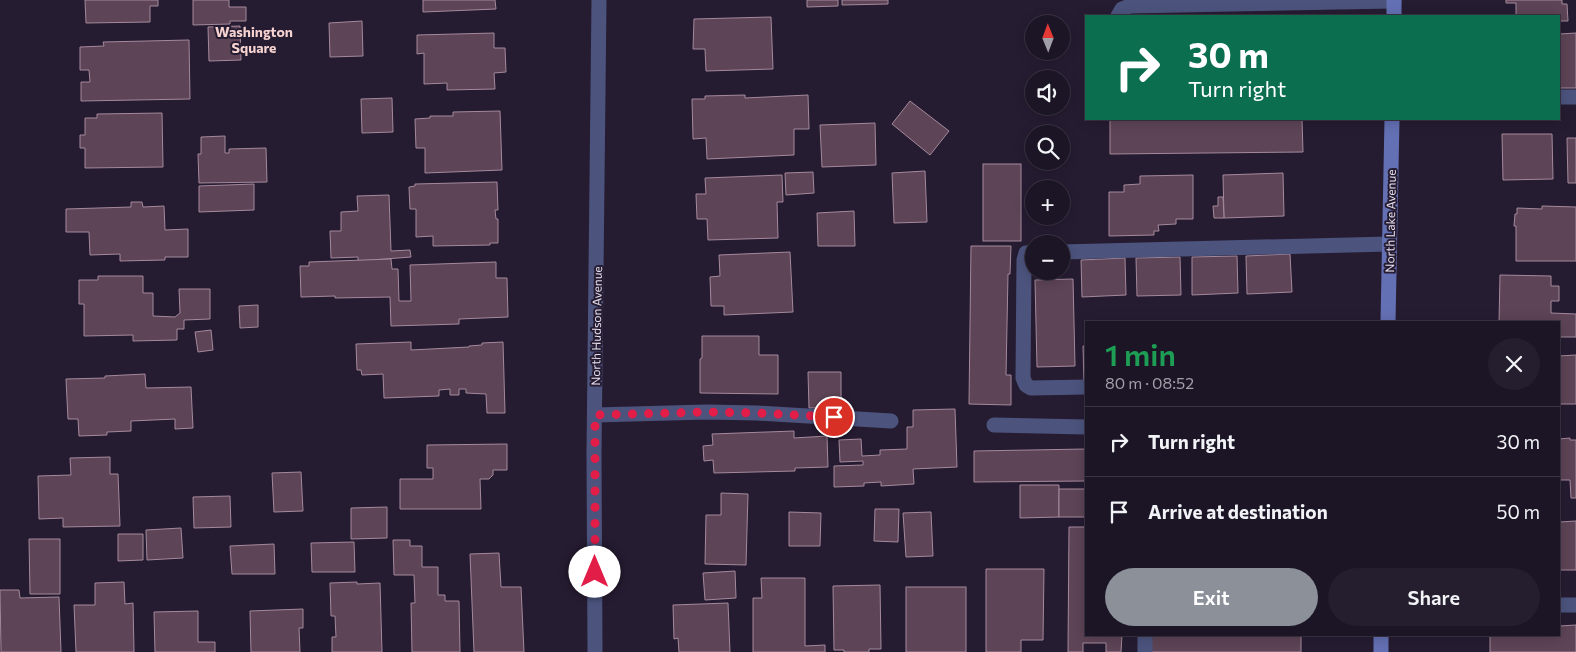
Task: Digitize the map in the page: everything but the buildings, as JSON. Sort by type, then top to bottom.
[{"type":"main road","name":"North Lake Avenue","points":[[1388,321],[1392,120]]},
{"type":"main road","points":[[1381,636],[1381,652]]},
{"type":"street","name":"North Hudson Avenue","points":[[596,652],[595,415],[600,0]]},
{"type":"street","points":[[1119,15],[1122,9],[1130,6],[1394,6]]},
{"type":"street","points":[[1560,97],[1576,97]]},
{"type":"street","points":[[1070,252],[1389,244]]},
{"type":"street","points":[[1025,256],[1023,378],[1026,385],[1031,388],[1085,387]]},
{"type":"street","points":[[595,415],[707,412],[757,413],[891,421]]},
{"type":"street","points":[[994,425],[1085,427]]},
{"type":"street","points":[[1560,605],[1576,605]]},
{"type":"street","points":[[1145,636],[1145,652]]},
{"type":"district","name":"Washington Square","points":[[254,40]]},
{"type":"route","points":[[595,572],[595,415],[707,412],[834,417]]}]
